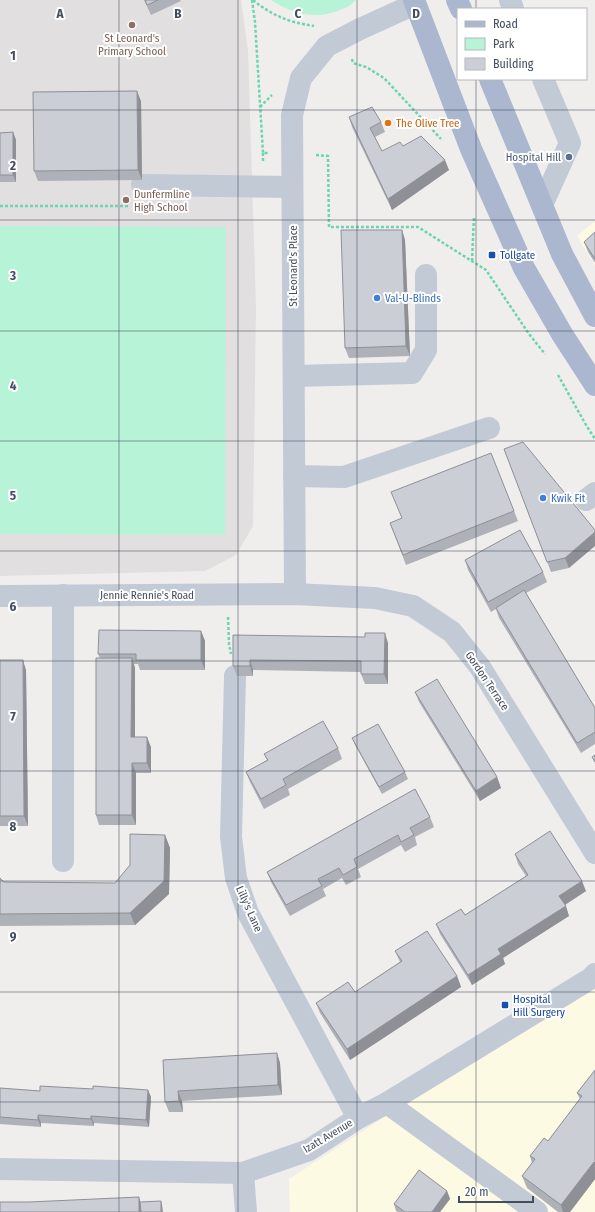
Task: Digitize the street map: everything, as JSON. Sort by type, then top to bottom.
[{"type":"main road","points":[[414,2],[471,150],[524,268],[562,334],[595,385]]},
{"type":"main road","points":[[490,80],[562,254],[595,316]]},
{"type":"street","name":"St Leonard's Place","points":[[295,594],[292,115],[302,78],[327,46],[414,2]]},
{"type":"street","points":[[542,205],[570,144],[543,80]]},
{"type":"street","points":[[142,185],[292,188]]},
{"type":"street","points":[[294,376],[412,374],[426,350],[426,275]]},
{"type":"street","points":[[294,476],[344,477],[489,428]]},
{"type":"street","name":"Jennie Rennie's Road","points":[[0,596],[295,594]]},
{"type":"street","name":"Gordon Terrace","points":[[295,594],[375,598],[413,606],[452,632],[480,667],[595,853]]},
{"type":"street","points":[[63,595],[63,861]]},
{"type":"street","name":"Lilly's Lane","points":[[235,676],[231,837],[236,878],[248,913],[358,1118]]},
{"type":"street","name":"Izatt Avenue","points":[[0,1169],[243,1173],[309,1150],[358,1118],[387,1103],[595,974]]},
{"type":"street","points":[[387,1103],[537,1212]]},
{"type":"street","points":[[243,1173],[246,1212]]},
{"type":"path","points":[[252,0],[266,10],[286,20],[316,26]]},
{"type":"path","points":[[252,0],[255,22],[263,153],[293,155]]},
{"type":"path","points":[[343,37],[353,63],[366,66],[384,78],[443,141]]},
{"type":"path","points":[[472,261],[474,214]]},
{"type":"path","points":[[228,594],[229,644],[235,676]]},
{"type":"shaded area","name":"Dunfermline High School","points":[[0,0],[241,0],[248,51],[256,307],[253,526],[236,555],[205,571],[0,576]]},
{"type":"shaded area","points":[[595,221],[595,265],[577,236]]},
{"type":"shaded area","points":[[595,981],[595,1212],[290,1212],[289,1179]]},
{"type":"green space","points":[[271,0],[356,0],[340,10],[322,15],[314,15],[287,9]]},
{"type":"green space","points":[[0,226],[226,227],[225,535],[0,534]]},
{"type":"building","points":[[145,0],[158,0],[147,5]]},
{"type":"building","points":[[137,91],[138,170],[34,171],[33,92]]},
{"type":"building","points":[[372,107],[381,122],[370,128],[382,151],[400,142],[403,146],[421,136],[445,160],[388,199],[349,117]]},
{"type":"building","points":[[13,132],[13,175],[0,175],[0,133]]},
{"type":"building","name":"Val-U-Blinds","points":[[341,230],[402,230],[406,346],[345,348]]},
{"type":"building","points":[[595,232],[595,259],[584,242]]},
{"type":"building","name":"Kwik Fit","points":[[523,442],[595,530],[595,532],[565,558],[547,562],[504,449]]},
{"type":"building","points":[[491,453],[514,511],[403,555],[390,523],[402,518],[391,492]]},
{"type":"building","points":[[520,530],[543,572],[488,602],[465,560]]},
{"type":"building","points":[[524,590],[595,708],[595,732],[577,743],[496,608]]},
{"type":"building","points":[[99,630],[201,631],[201,660],[136,660],[136,654],[98,654]]},
{"type":"building","points":[[365,633],[385,633],[384,674],[361,674],[361,661],[250,660],[250,666],[233,666],[233,635],[365,637]]},
{"type":"building","points":[[96,658],[132,658],[131,737],[147,737],[147,763],[132,763],[132,815],[96,815]]},
{"type":"building","points":[[0,660],[23,660],[24,816],[0,816]]},
{"type":"building","points":[[437,679],[497,777],[476,791],[415,692]]},
{"type":"building","points":[[323,721],[338,748],[283,779],[286,785],[261,799],[246,772],[268,760],[264,754]]},
{"type":"building","points":[[378,724],[405,772],[379,787],[352,738]]},
{"type":"building","points":[[595,755],[595,762],[592,757]]},
{"type":"building","points":[[415,789],[430,817],[410,828],[414,835],[401,842],[398,835],[354,859],[357,867],[343,875],[339,868],[318,879],[322,886],[286,905],[267,872]]},
{"type":"building","points":[[550,831],[582,881],[559,896],[566,906],[498,949],[501,954],[468,975],[436,924],[461,909],[465,915],[528,875],[515,854]]},
{"type":"building","points":[[130,834],[165,835],[164,881],[130,913],[0,914],[0,878],[4,882],[115,883],[130,865]]},
{"type":"building","points":[[427,931],[457,976],[347,1049],[316,1003],[348,982],[355,992],[402,961],[395,951]]},
{"type":"building","points":[[277,1053],[278,1085],[178,1091],[179,1101],[165,1102],[163,1060]]},
{"type":"building","points":[[595,1070],[595,1163],[594,1162],[561,1205],[522,1176],[535,1159],[530,1156],[544,1138],[548,1141],[582,1096],[577,1093]]},
{"type":"building","points":[[40,1086],[93,1089],[93,1086],[148,1090],[146,1120],[91,1116],[91,1119],[38,1115],[38,1120],[0,1117],[0,1088],[40,1091]]},
{"type":"building","points":[[419,1170],[447,1191],[432,1212],[405,1212],[394,1204]]},
{"type":"building","points":[[139,1197],[139,1212],[0,1212],[0,1202]]},
{"type":"building","points":[[161,1201],[161,1212],[141,1212],[140,1202]]},
{"type":"place","name":"St Leonard's Primary School","points":[[132,25]]},
{"type":"place","name":"The Olive Tree","points":[[388,123]]},
{"type":"place","name":"Hospital Hill","points":[[569,157]]},
{"type":"place","name":"Dunfermline High School","points":[[126,200]]},
{"type":"place","name":"Tollgate","points":[[492,255]]},
{"type":"place","name":"Val-U-Blinds","points":[[377,298]]},
{"type":"place","name":"Kwik Fit","points":[[543,498]]},
{"type":"place","name":"Hospital Hill Surgery","points":[[505,1005]]}]
